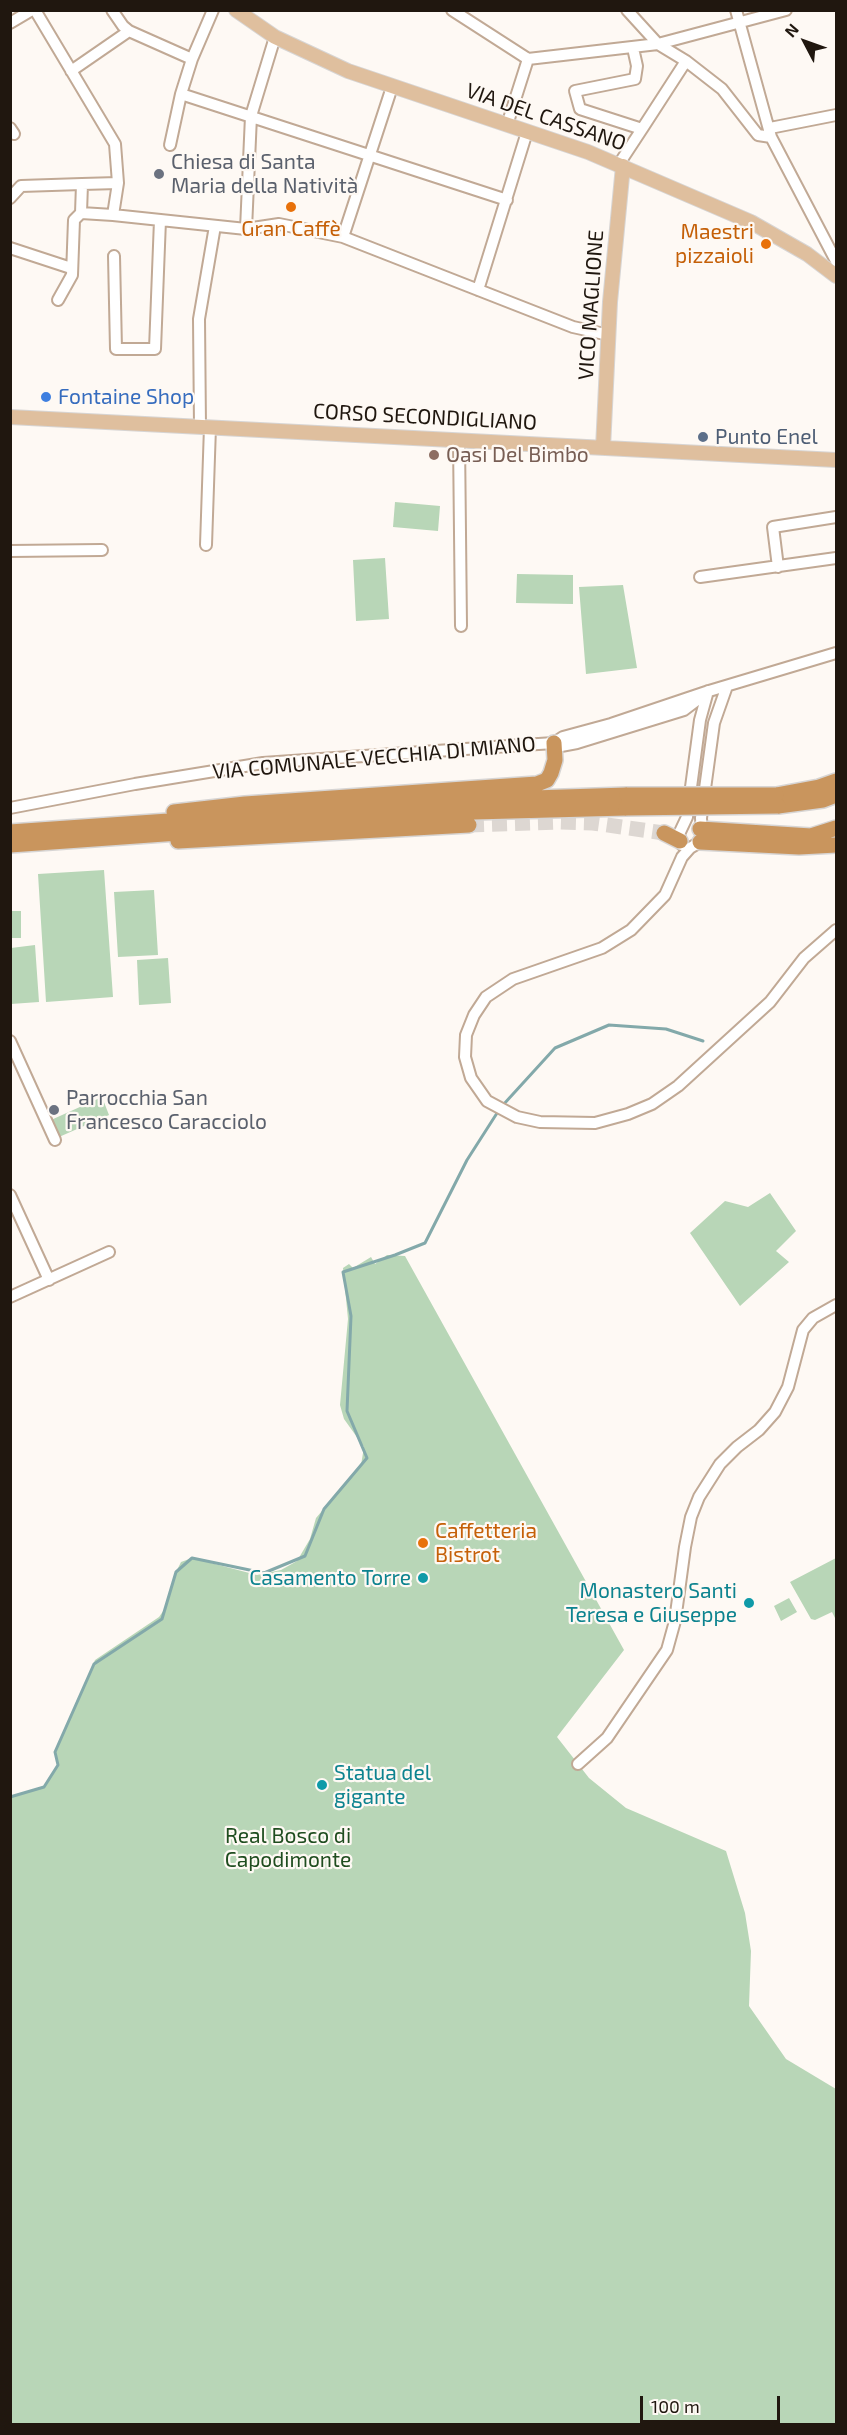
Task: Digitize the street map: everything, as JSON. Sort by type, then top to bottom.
[{"type":"highway","points":[[91,833],[195,808],[537,784],[547,780],[552,773],[555,760],[554,743]]},
{"type":"highway","points":[[626,801],[776,795],[819,787],[837,781]]},
{"type":"highway","points":[[10,845],[91,833],[471,800],[626,801],[778,806],[823,800],[837,795]]},
{"type":"highway","points":[[10,832],[91,833],[194,842],[469,825]]},
{"type":"highway","points":[[695,838],[812,836],[837,828]]},
{"type":"highway","points":[[664,833],[799,847],[837,845]]},
{"type":"main road","name":"VIA DEL CASSANO","points":[[236,10],[275,37],[325,62],[621,165],[751,222],[807,254],[837,276]]},
{"type":"main road","name":"VICO MAGLIONE","points":[[603,448],[621,165]]},
{"type":"main road","name":"CORSO SECONDIGLIANO","points":[[10,417],[837,460]]},
{"type":"street","points":[[10,23],[34,10],[115,144],[118,183],[113,214]]},
{"type":"street","points":[[112,10],[129,31],[192,58]]},
{"type":"street","points":[[170,145],[181,94],[192,58],[213,10]]},
{"type":"street","points":[[452,10],[528,59],[658,44],[786,10]]},
{"type":"street","points":[[627,10],[658,44],[722,89],[758,135],[837,115]]},
{"type":"street","points":[[736,10],[770,133],[837,261]]},
{"type":"street","points":[[71,71],[129,31]]},
{"type":"street","points":[[246,229],[251,116],[275,37]]},
{"type":"street","points":[[633,48],[637,66],[635,80],[575,91],[580,109],[642,129]]},
{"type":"street","points":[[507,125],[528,59]]},
{"type":"street","points":[[621,165],[686,62]]},
{"type":"street","points":[[343,237],[392,87]]},
{"type":"street","points":[[181,94],[507,200]]},
{"type":"street","points":[[478,290],[527,132]]},
{"type":"street","points":[[10,198],[21,186],[118,183]]},
{"type":"street","points":[[58,300],[72,275],[70,268],[74,220],[81,213],[82,184]]},
{"type":"street","points":[[81,213],[113,214],[246,229],[279,224],[343,237],[573,327],[609,335]]},
{"type":"street","points":[[114,256],[116,349],[155,349],[160,220]]},
{"type":"street","points":[[206,545],[205,427],[199,319],[215,226]]},
{"type":"street","points":[[10,248],[70,268]]},
{"type":"street","points":[[459,440],[461,626]]},
{"type":"street","points":[[778,567],[773,526],[837,517]]},
{"type":"street","points":[[10,552],[102,550]]},
{"type":"street","points":[[700,577],[837,558]]},
{"type":"street","name":"VIA COMUNALE VECCHIA DI MIANO","points":[[554,743],[563,737],[837,653]]},
{"type":"street","points":[[727,686],[714,723],[695,838],[682,857],[664,895],[631,930],[602,948],[508,981],[494,990],[479,1005],[466,1035],[465,1056],[471,1078],[487,1101],[508,1113],[540,1122],[595,1124],[628,1114],[652,1104],[678,1086],[770,1002],[804,958],[837,930]]},
{"type":"street","points":[[708,691],[714,723]]},
{"type":"street","points":[[695,838],[700,720],[708,691]]},
{"type":"street","name":"VIA COMUNALE VECCHIA DI MIANO","points":[[12,809],[135,784],[263,763],[554,743],[561,746],[684,710],[708,691]]},
{"type":"street","points":[[684,710],[697,713],[700,720]]},
{"type":"street","points":[[10,1041],[55,1140]]},
{"type":"street","points":[[10,1195],[49,1280]]},
{"type":"street","points":[[10,1297],[110,1252]]},
{"type":"street","points":[[578,1764],[607,1738],[667,1650],[675,1622],[691,1517],[699,1497],[720,1464],[759,1430],[775,1412],[788,1387],[803,1330],[813,1318],[837,1305]]},
{"type":"green space","points":[[395,502],[440,506],[438,531],[393,527]]},
{"type":"green space","points":[[385,558],[389,619],[356,621],[353,560]]},
{"type":"green space","points":[[517,574],[573,575],[573,604],[516,603]]},
{"type":"green space","points":[[623,585],[637,668],[586,674],[579,587]]},
{"type":"green space","points":[[104,870],[113,997],[46,1002],[38,874]]},
{"type":"green space","points":[[154,890],[158,955],[118,957],[114,892]]},
{"type":"green space","points":[[10,911],[21,911],[21,938],[11,938]]},
{"type":"green space","points":[[35,945],[39,1002],[11,1004],[11,948]]},
{"type":"green space","points":[[168,958],[171,1003],[139,1005],[137,960]]},
{"type":"green space","points":[[102,1097],[109,1115],[59,1137],[51,1120]]},
{"type":"green space","points":[[770,1193],[796,1231],[776,1251],[789,1262],[740,1306],[690,1233],[725,1201],[748,1207]]},
{"type":"green space","name":"Real Bosco di Capodimonte","points":[[387,1255],[405,1256],[624,1650],[557,1737],[589,1778],[626,1808],[726,1851],[745,1913],[751,1951],[749,2006],[786,2059],[836,2089],[836,2424],[11,2424],[11,1797],[44,1787],[58,1765],[55,1752],[95,1660],[159,1617],[166,1607],[181,1562],[192,1558],[257,1575],[281,1570],[297,1561],[310,1539],[316,1518],[361,1465],[364,1447],[344,1419],[340,1405],[348,1319],[343,1268],[349,1264],[353,1268],[371,1257],[375,1264]]},
{"type":"green space","points":[[836,1558],[836,1620],[832,1612],[815,1620],[811,1619],[790,1582]]},
{"type":"green space","points":[[789,1598],[797,1612],[781,1621],[774,1606]]},
{"type":"waterway","points":[[503,1105],[555,1048],[609,1025],[666,1029],[703,1041]]},
{"type":"waterway","points":[[10,1797],[44,1787],[58,1765],[55,1752],[94,1664],[162,1619],[176,1572],[192,1558],[264,1573],[305,1556],[324,1509],[367,1458],[347,1411],[351,1316],[343,1272],[425,1243],[467,1160],[499,1110]]},
{"type":"tunnel","points":[[469,825],[593,823],[664,833]]},
{"type":"place","name":"Chiesa di Santa Maria della Natività","points":[[159,174]]},
{"type":"place","name":"Gran Caffè","points":[[291,207]]},
{"type":"place","name":"Maestri pizzaioli","points":[[766,244]]},
{"type":"place","name":"Fontaine Shop","points":[[46,397]]},
{"type":"place","name":"Punto Enel","points":[[703,437]]},
{"type":"place","name":"Oasi Del Bimbo","points":[[434,455]]},
{"type":"place","name":"Parrocchia San Francesco Caracciolo","points":[[54,1110]]},
{"type":"place","name":"Caffetteria Bistrot","points":[[423,1543]]},
{"type":"place","name":"Casamento Torre","points":[[423,1578]]},
{"type":"place","name":"Monastero Santi Teresa e Giuseppe","points":[[749,1603]]},
{"type":"place","name":"Statua del gigante","points":[[322,1785]]}]
